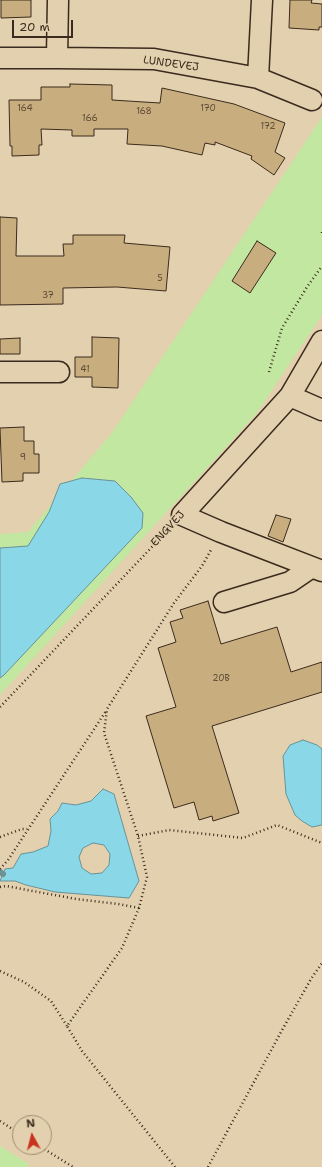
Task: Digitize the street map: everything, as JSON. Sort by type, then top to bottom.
[{"type":"street","points":[[57,58],[58,0]]},
{"type":"street","points":[[258,78],[262,0]]},
{"type":"street","name":"LUNDEVEJ","points":[[0,58],[154,59],[258,78],[312,100]]},
{"type":"street","name":"ENGVEJ","points":[[182,515],[290,396],[322,341]]},
{"type":"street","points":[[0,372],[59,372]]},
{"type":"street","points":[[290,396],[322,410]]},
{"type":"street","points":[[182,515],[221,532],[317,569]]},
{"type":"street","points":[[224,602],[290,582],[317,569]]},
{"type":"path","points":[[269,372],[282,328],[307,287],[322,266]]},
{"type":"path","name":"ENGVEJ","points":[[0,707],[182,515]]},
{"type":"path","points":[[0,869],[8,860],[107,709],[174,603],[202,566],[221,532]]},
{"type":"path","points":[[67,1026],[122,948],[139,908],[146,877],[138,836],[104,733],[107,709]]},
{"type":"path","points":[[138,836],[169,830],[243,838],[277,824],[322,843]]},
{"type":"path","points":[[0,837],[22,829],[28,829]]},
{"type":"path","points":[[0,887],[6,886],[76,900],[118,904],[139,908]]},
{"type":"path","points":[[208,1167],[277,1038],[311,979],[322,963]]},
{"type":"path","points":[[0,972],[24,982],[51,1001],[82,1051],[175,1167]]},
{"type":"path","points":[[0,1121],[12,1129]]},
{"type":"path","points":[[52,1154],[73,1167]]},
{"type":"green space","points":[[322,117],[322,315],[256,414],[0,695],[0,534],[28,532],[112,433]]},
{"type":"green space","points":[[0,1146],[12,1153],[12,1155],[29,1164],[27,1167],[0,1167]]},
{"type":"water","points":[[82,478],[115,481],[131,497],[143,513],[142,528],[0,678],[0,548],[28,546],[49,512],[60,484]]},
{"type":"water","points":[[303,740],[317,745],[322,749],[322,825],[312,827],[295,815],[286,794],[283,756],[290,745]]},
{"type":"water","points":[[103,789],[114,794],[139,881],[129,898],[55,892],[15,881],[0,881],[5,869],[13,868],[21,854],[33,852],[48,846],[51,831],[50,819],[58,811],[62,803],[76,805],[91,801]],"holes":[[[93,843],[104,845],[110,854],[109,865],[102,873],[91,874],[82,868],[79,857],[83,848]]]},
{"type":"building","points":[[1,0],[31,0],[31,17],[1,18]]},
{"type":"building","points":[[290,0],[312,0],[311,3],[322,4],[322,27],[319,27],[319,30],[289,28]]},
{"type":"building","points":[[70,84],[112,85],[112,100],[160,103],[162,88],[234,104],[285,123],[275,152],[285,158],[274,175],[251,159],[252,156],[215,142],[215,145],[205,143],[202,155],[162,146],[127,144],[128,129],[94,129],[94,136],[72,136],[72,130],[41,129],[42,145],[39,145],[39,155],[12,156],[12,146],[10,146],[9,100],[41,100],[41,87],[70,87]]},
{"type":"building","points":[[0,217],[17,218],[16,256],[64,256],[63,244],[73,244],[73,235],[125,235],[124,243],[170,247],[166,291],[117,287],[63,288],[63,304],[0,305]]},
{"type":"building","points":[[257,241],[276,253],[250,293],[232,281]]},
{"type":"building","points":[[92,337],[119,338],[118,388],[92,387],[92,377],[75,377],[75,357],[92,357]]},
{"type":"building","points":[[20,338],[20,354],[0,354],[0,339]]},
{"type":"building","points":[[24,427],[24,441],[34,441],[34,454],[39,454],[39,473],[23,473],[23,481],[2,482],[0,428]]},
{"type":"building","points":[[276,515],[291,519],[283,542],[268,536]]},
{"type":"building","points":[[208,601],[221,644],[277,627],[291,672],[322,662],[322,692],[212,726],[239,813],[213,821],[212,816],[199,820],[194,802],[174,808],[146,716],[176,707],[158,648],[176,642],[170,622],[183,618],[180,610]]}]
